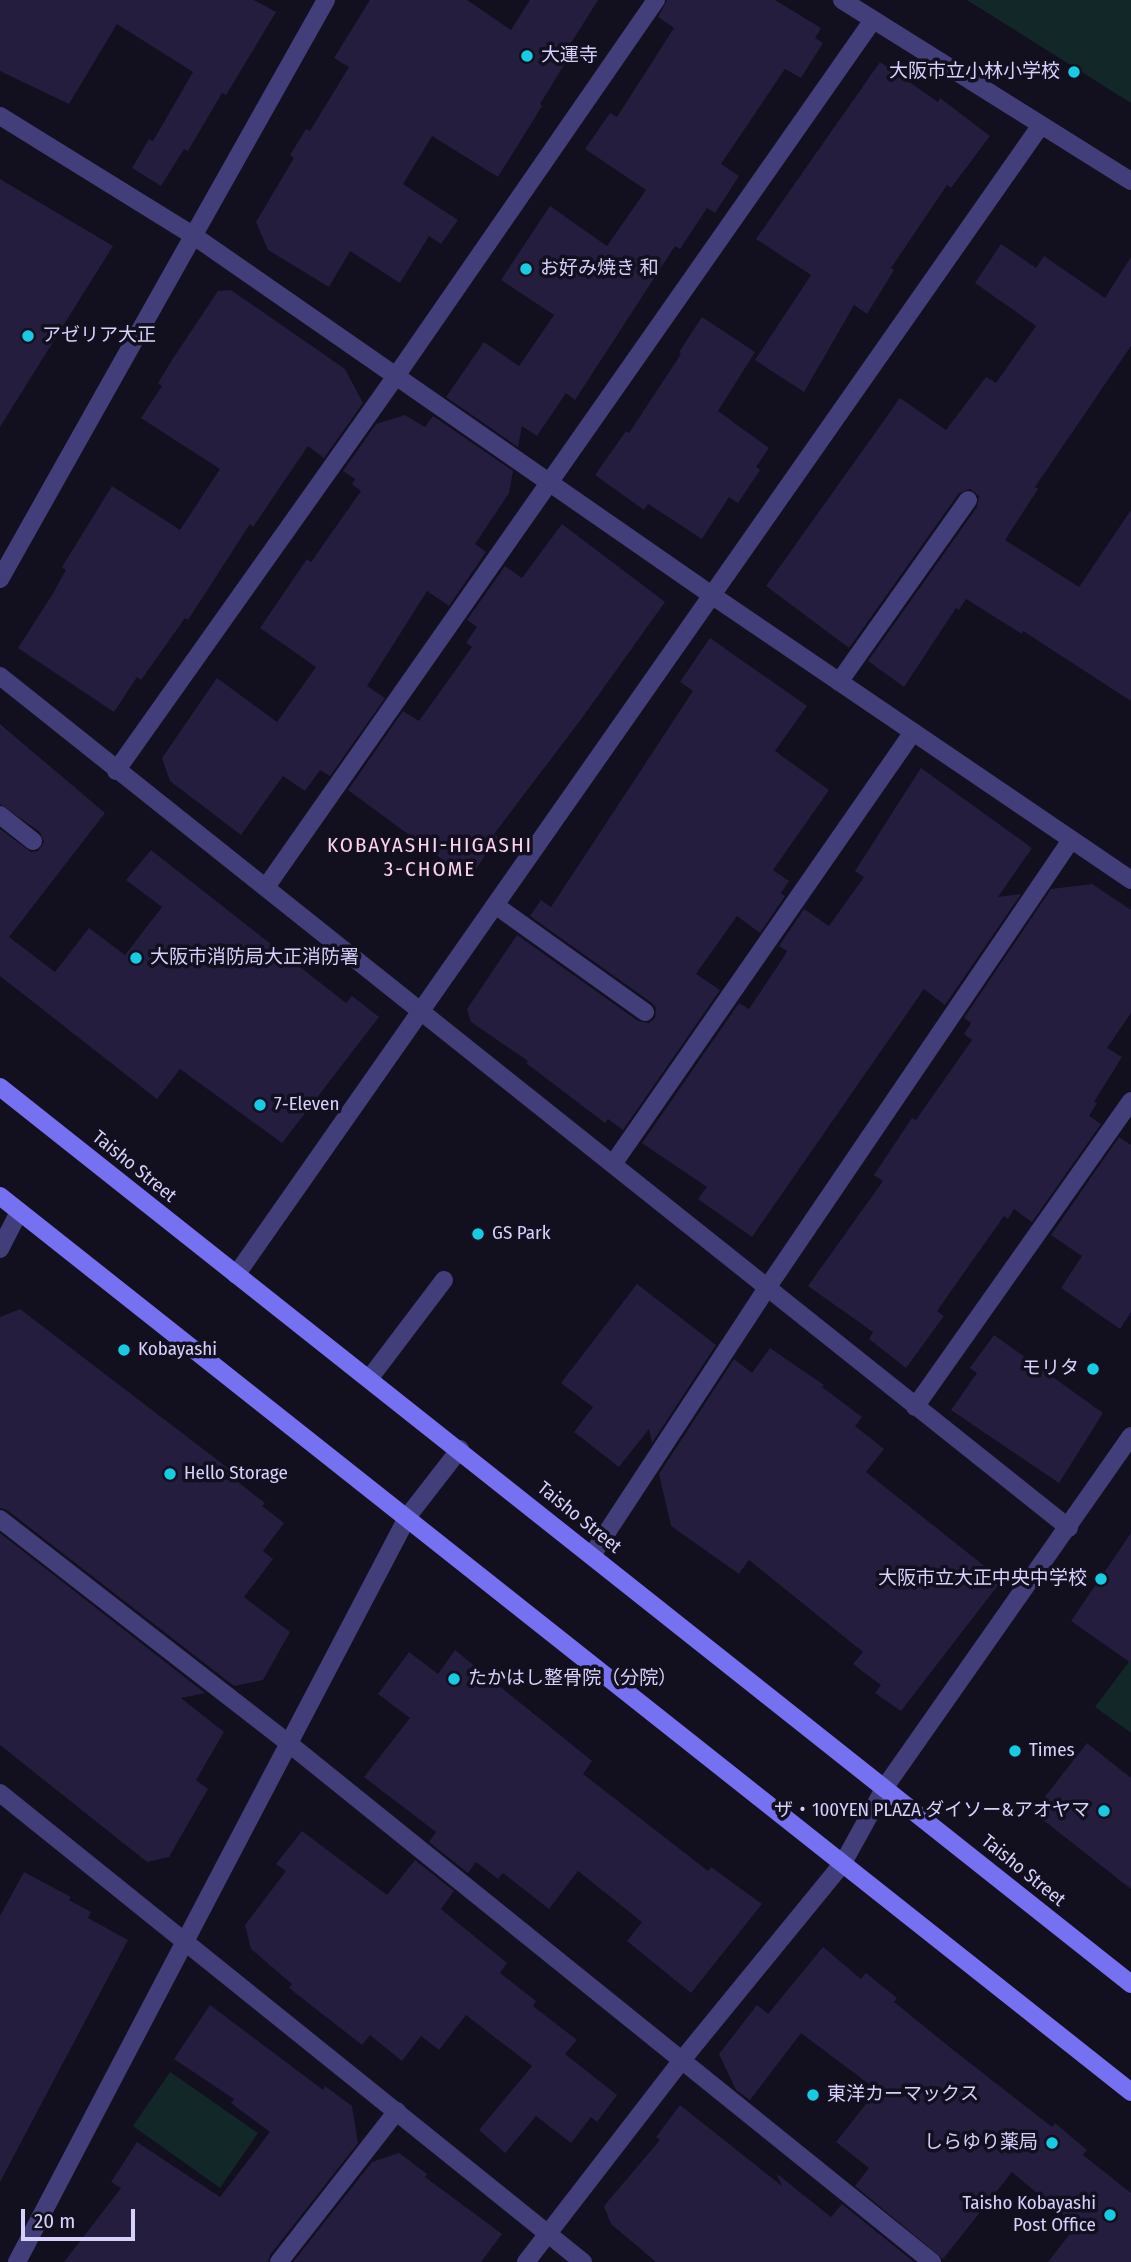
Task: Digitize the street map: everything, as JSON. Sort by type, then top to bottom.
[{"type":"main road","name":"Taisho Street","points":[[0,1087],[460,1449],[1131,1984]]},
{"type":"main road","points":[[0,1196],[408,1516],[1131,2092]]},
{"type":"street","points":[[116,771],[397,376],[656,0]]},
{"type":"street","points":[[842,0],[1131,181]]},
{"type":"street","points":[[0,577],[194,236],[319,3]]},
{"type":"street","points":[[266,887],[873,20]]},
{"type":"street","points":[[0,116],[194,236],[713,596],[1131,880]]},
{"type":"street","points":[[236,1275],[1041,125]]},
{"type":"street","points":[[839,682],[968,500]]},
{"type":"street","points":[[0,676],[1069,1528]]},
{"type":"street","points":[[613,1164],[913,732]]},
{"type":"street","points":[[0,815],[33,841]]},
{"type":"street","points":[[592,1555],[767,1288],[1071,840]]},
{"type":"street","points":[[495,905],[645,1012]]},
{"type":"street","points":[[915,1407],[1131,1101]]},
{"type":"street","points":[[0,1249],[19,1212]]},
{"type":"street","points":[[369,1379],[444,1280]]},
{"type":"street","points":[[526,2262],[682,2060],[843,1863],[885,1787],[1131,1436]]},
{"type":"street","points":[[17,2262],[287,1742],[408,1516],[460,1449]]},
{"type":"street","points":[[0,1519],[287,1742],[932,2262]]},
{"type":"street","points":[[0,1793],[583,2262]]},
{"type":"street","points":[[279,2262],[397,2111]]},
{"type":"green space","points":[[967,0],[1131,0],[1131,103]]},
{"type":"green space","points":[[1131,1659],[1131,1733],[1095,1707]]},
{"type":"green space","points":[[170,2072],[258,2133],[220,2188],[133,2126]]},
{"type":"building","points":[[0,0],[254,0],[276,12],[226,95],[222,93],[188,151],[184,149],[161,186],[132,168],[149,139],[153,141],[193,72],[117,24],[69,104],[0,71]]},
{"type":"building","points":[[370,0],[467,0],[511,30],[530,0],[598,0],[561,59],[566,62],[540,104],[542,106],[498,177],[432,136],[403,184],[458,220],[441,244],[429,236],[400,283],[350,251],[329,287],[268,250],[256,222],[294,158],[290,155],[306,129],[310,131],[349,67],[334,58]]},
{"type":"building","points":[[667,0],[775,0],[821,28],[815,38],[823,43],[801,78],[785,69],[721,164],[739,176],[715,213],[707,208],[680,249],[675,246],[575,400],[566,393],[537,436],[522,426],[518,447],[446,397],[484,342],[519,366],[554,315],[501,280],[550,206],[607,246],[646,190],[585,149],[610,113],[617,117],[674,28],[658,17]]},
{"type":"building","points":[[880,62],[938,102],[940,98],[990,136],[951,188],[947,185],[891,268],[894,270],[867,314],[854,305],[804,392],[755,360],[811,275],[756,239]]},
{"type":"building","name":"アゼリア大正","points":[[0,179],[113,246],[0,427]]},
{"type":"building","points":[[1001,244],[1036,268],[1044,256],[1105,298],[1131,257],[1131,346],[1035,487],[1038,489],[1005,540],[1079,587],[1131,510],[1131,701],[1023,631],[1022,634],[966,599],[959,610],[956,608],[904,687],[868,661],[977,507],[979,496],[970,489],[959,493],[849,648],[766,586],[900,398],[946,430],[986,377],[996,383],[1036,326],[975,283]]},
{"type":"building","points":[[231,290],[345,369],[363,403],[324,458],[308,446],[253,527],[250,524],[188,620],[185,618],[141,680],[137,677],[114,712],[18,648],[52,595],[66,570],[62,567],[112,486],[180,530],[220,469],[141,418],[162,386],[158,383],[218,291]]},
{"type":"building","points":[[702,317],[755,352],[718,411],[769,448],[756,467],[760,470],[738,503],[729,497],[702,539],[648,504],[644,510],[595,475],[626,431],[629,433]]},
{"type":"building","points":[[405,415],[425,427],[433,416],[513,471],[509,493],[475,544],[486,552],[449,606],[427,591],[367,686],[385,698],[330,776],[320,770],[305,791],[283,776],[241,835],[170,781],[162,758],[217,678],[277,722],[316,667],[260,628],[307,559],[311,562],[361,491],[352,484],[355,479],[343,471],[376,424]]},
{"type":"building","points":[[562,524],[665,602],[494,834],[498,837],[469,879],[348,790],[403,711],[419,721],[472,647],[466,643],[477,627],[467,620],[505,566],[522,578]]},
{"type":"building","points":[[710,638],[807,706],[775,751],[829,790],[773,870],[789,881],[781,893],[785,896],[760,933],[737,916],[696,974],[720,990],[623,1130],[608,1119],[605,1123],[526,1063],[528,1061],[471,1022],[467,1009],[517,935],[638,1021],[649,1023],[655,1018],[656,1008],[652,1003],[530,916],[541,900],[551,907],[693,691],[680,682]]},
{"type":"building","points":[[0,724],[105,813],[9,937],[55,972],[89,928],[125,955],[162,907],[126,880],[151,850],[346,1003],[352,996],[379,1017],[282,1143],[180,1069],[157,1099],[0,976],[0,829],[31,852],[38,851],[44,842],[40,832],[0,804]]},
{"type":"building","points":[[921,768],[1032,848],[998,897],[1021,894],[945,1005],[924,989],[752,1237],[698,1199],[707,1187],[642,1143],[739,1003],[749,1009],[785,955],[787,951],[779,946],[804,909],[829,926],[864,877],[855,871]]},
{"type":"building","points":[[1092,884],[1131,910],[1131,1013],[1107,1048],[1122,1057],[1094,1102],[1097,1103],[1089,1116],[1101,1124],[1032,1222],[1014,1209],[1008,1219],[1004,1216],[937,1311],[944,1316],[906,1368],[869,1339],[873,1332],[808,1286],[883,1181],[874,1175],[912,1118],[916,1120],[972,1040],[964,1034],[971,1023],[964,1018],[1051,889]]},
{"type":"building","points":[[1119,1137],[1131,1145],[1131,1312],[1120,1329],[1061,1288],[1082,1256],[1051,1235]]},
{"type":"building","points":[[637,1284],[716,1345],[652,1443],[649,1429],[619,1467],[574,1432],[593,1407],[561,1383]]},
{"type":"building","points":[[20,1309],[233,1472],[230,1476],[265,1503],[262,1506],[284,1523],[263,1551],[273,1559],[244,1597],[290,1632],[263,1680],[234,1686],[7,1510],[0,1508],[0,1317]]},
{"type":"building","points":[[994,1335],[1103,1413],[1059,1483],[951,1410],[977,1373],[970,1368]]},
{"type":"building","points":[[770,1348],[824,1385],[822,1387],[862,1417],[855,1426],[884,1449],[866,1472],[1002,1580],[901,1711],[875,1693],[881,1685],[853,1664],[863,1652],[749,1560],[739,1574],[671,1526],[659,1474],[734,1359],[752,1373]]},
{"type":"building","points":[[0,1533],[205,1693],[181,1698],[224,1732],[196,1780],[208,1789],[169,1857],[147,1862],[0,1745]]},
{"type":"building","points":[[1131,1533],[1131,1663],[1071,1621]]},
{"type":"building","points":[[455,1650],[592,1761],[583,1774],[708,1871],[711,1867],[762,1904],[691,1993],[627,1941],[642,1922],[578,1871],[549,1909],[503,1873],[498,1879],[476,1862],[468,1873],[429,1842],[436,1832],[364,1777],[410,1718],[378,1694],[409,1652],[438,1674]]},
{"type":"building","points":[[1087,1743],[1131,1778],[1131,1889],[1033,1812]]},
{"type":"building","points":[[302,1831],[387,1895],[415,1860],[454,1891],[441,1909],[507,1963],[500,1973],[536,2001],[533,2006],[577,2040],[565,2054],[617,2095],[597,2122],[591,2117],[571,2143],[536,2116],[505,2153],[479,2130],[532,2066],[466,2015],[439,2050],[421,2036],[402,2061],[370,2035],[362,2045],[289,1988],[292,1984],[251,1949],[245,1925],[286,1871],[276,1864]]},
{"type":"building","points":[[24,1872],[71,1897],[69,1900],[91,1912],[88,1918],[128,1940],[0,2182],[0,1916]]},
{"type":"building","points":[[823,1947],[861,1979],[866,1973],[897,1998],[894,2002],[952,2049],[1052,2127],[1055,2123],[1087,2150],[1083,2155],[1131,2193],[1131,2262],[1048,2262],[1076,2226],[1012,2172],[943,2259],[855,2186],[869,2168],[836,2142],[877,2090],[801,2033],[750,2100],[736,2090],[719,2054],[757,2005],[768,2014]]},
{"type":"building","points":[[210,2005],[323,2090],[325,2086],[352,2106],[358,2143],[270,2255],[268,2262],[64,2262],[121,2188],[111,2182],[137,2142],[220,2197],[270,2132],[231,2103],[234,2099],[174,2059]]},
{"type":"building","points":[[680,2105],[782,2186],[776,2173],[831,2217],[842,2204],[914,2262],[656,2262],[611,2224],[604,2206],[660,2140],[656,2137]]},
{"type":"building","points":[[399,2153],[427,2174],[425,2177],[502,2234],[481,2262],[293,2262],[372,2162]]},
{"type":"place","name":"大運寺","points":[[527,56]]},
{"type":"place","name":"大阪市立小林小学校","points":[[1074,72]]},
{"type":"place","name":"お好み焼き 和","points":[[526,269]]},
{"type":"place","name":"アゼリア大正","points":[[28,336]]},
{"type":"place","name":"大阪市消防局大正消防署","points":[[136,958]]},
{"type":"place","name":"7-Eleven","points":[[260,1105]]},
{"type":"place","name":"GS Park","points":[[478,1234]]},
{"type":"place","name":"Kobayashi","points":[[124,1350]]},
{"type":"place","name":"モリタ","points":[[1093,1369]]},
{"type":"place","name":"Hello Storage","points":[[170,1474]]},
{"type":"place","name":"大阪市立大正中央中学校","points":[[1101,1579]]},
{"type":"place","name":"たかはし整骨院（分院）","points":[[454,1679]]},
{"type":"place","name":"Times","points":[[1015,1751]]},
{"type":"place","name":"ザ・100YEN PLAZA ダイソー&アオヤマ","points":[[1104,1811]]},
{"type":"place","name":"東洋カーマックス","points":[[813,2095]]},
{"type":"place","name":"しらゆり薬局","points":[[1052,2143]]},
{"type":"place","name":"Taisho Kobayashi Post Office","points":[[1110,2215]]},
{"type":"district","name":"KOBAYASHI-HIGASHI 3-CHOME","points":[[430,858]]}]
